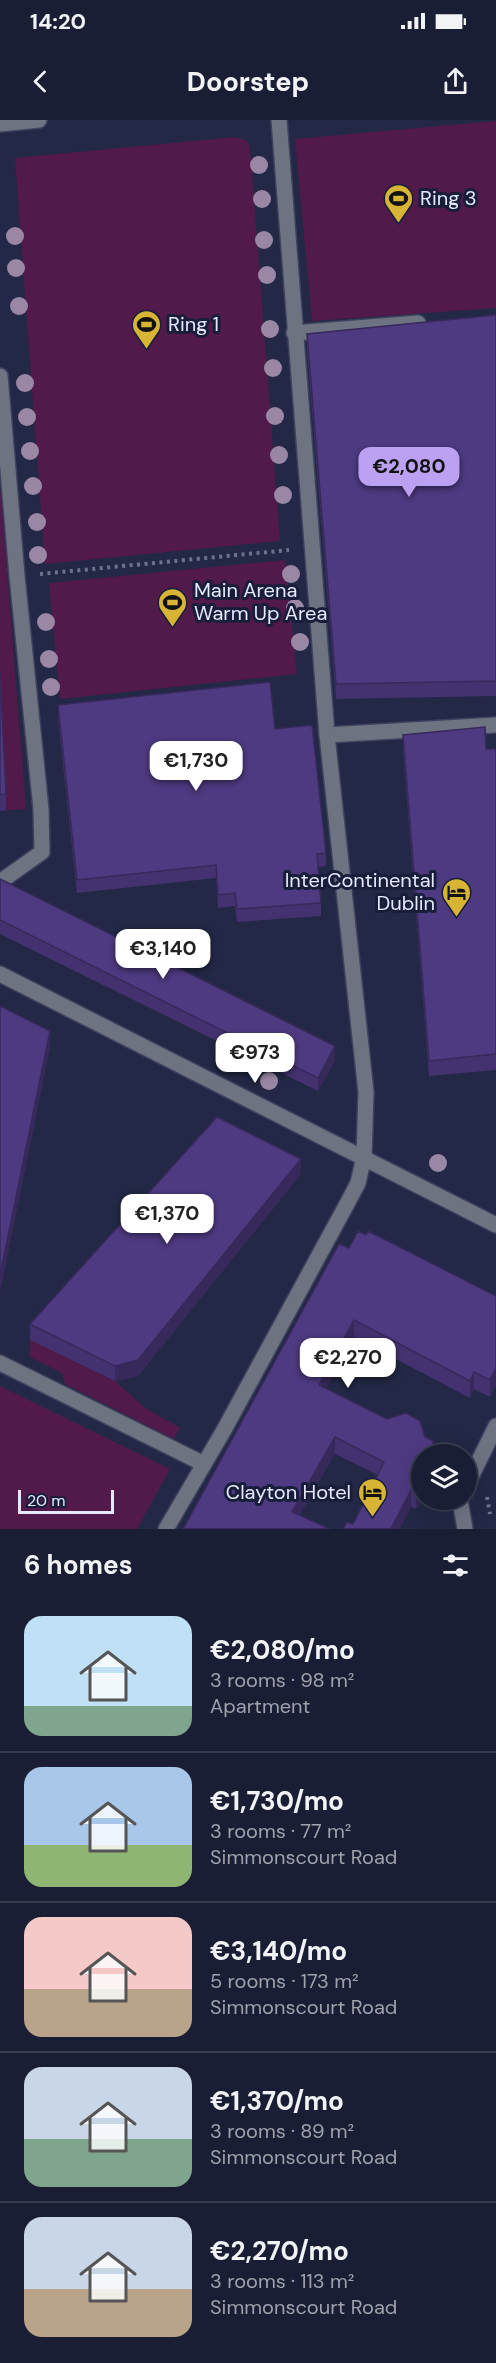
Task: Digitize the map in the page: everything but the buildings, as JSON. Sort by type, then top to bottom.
[{"type":"street","points":[[0,124],[39,120]]},
{"type":"street","points":[[166,1529],[358,1184],[363,1157],[366,1092],[327,735],[279,120]]},
{"type":"street","points":[[294,333],[429,322]]},
{"type":"street","points":[[0,376],[17,576],[41,809],[42,852],[0,882]]},
{"type":"street","points":[[327,735],[496,725]]},
{"type":"street","points":[[0,974],[496,1225]]},
{"type":"street","points":[[0,1363],[204,1464]]},
{"type":"street","points":[[477,1465],[496,1426]]},
{"type":"street","points":[[462,1510],[465,1529]]},
{"type":"path","points":[[17,576],[311,548]]},
{"type":"shaded area","name":"Ring 3","points":[[496,121],[496,308],[312,321],[295,139]]},
{"type":"shaded area","name":"Ring 1","points":[[235,137],[247,141],[250,147],[280,541],[45,564],[15,158]]},
{"type":"shaded area","points":[[0,484],[26,809],[0,811]]},
{"type":"shaded area","name":"Main Arena Warm Up Area","points":[[285,560],[297,674],[60,699],[49,583]]},
{"type":"shaded area","points":[[30,1340],[115,1381],[145,1408],[180,1428],[174,1439],[65,1384],[62,1373],[30,1357]]},
{"type":"shaded area","points":[[0,1386],[170,1469],[137,1529],[0,1529]]},
{"type":"place","name":"Ring 3","points":[[399,224]]},
{"type":"place","name":"Ring 1","points":[[147,350]]},
{"type":"place","name":"Main Arena Warm Up Area","points":[[173,628]]},
{"type":"place","name":"InterContinental Dublin","points":[[456,918]]},
{"type":"place","name":"Clayton Hotel","points":[[372,1518]]}]
